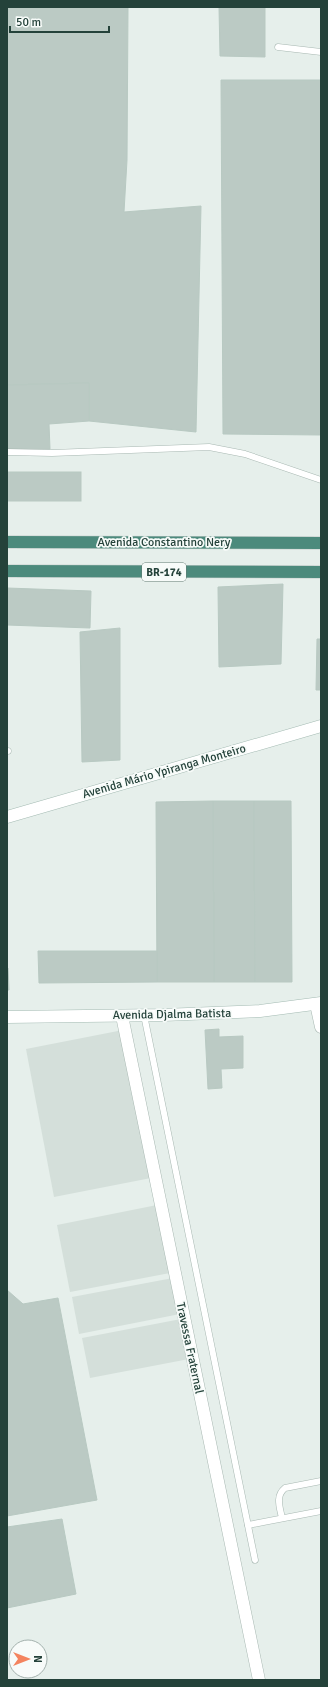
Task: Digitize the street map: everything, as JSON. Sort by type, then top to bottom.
[{"type":"highway","name":"Avenida Constantino Nery","points":[[7,542],[321,543]]},
{"type":"highway","name":"BR-174","points":[[7,571],[321,572]]},
{"type":"street","name":"Avenida Mário Ypiranga Monteiro","points":[[7,817],[321,726]]},
{"type":"street","name":"Avenida Djalma Batista","points":[[7,1017],[122,1016],[260,1012],[318,1004]]},
{"type":"street","points":[[318,1004],[321,1027]]},
{"type":"street","name":"Travessa Fraternal","points":[[122,1016],[258,1680]]},
{"type":"lane","points":[[278,47],[321,52]]},
{"type":"lane","points":[[7,452],[52,453],[209,447],[245,454],[321,480]]},
{"type":"lane","points":[[144,1015],[255,1560]]},
{"type":"lane","name":"Avenida Djalma Batista","points":[[7,1025],[23,1016]]},
{"type":"lane","points":[[282,1518],[279,1502],[281,1492],[285,1488],[321,1481]]},
{"type":"lane","points":[[248,1526],[321,1510]]},
{"type":"shaded area","points":[[123,1030],[151,1178],[54,1197],[26,1049]]},
{"type":"shaded area","points":[[157,1205],[170,1273],[70,1292],[57,1225]]},
{"type":"shaded area","points":[[173,1278],[180,1314],[79,1334],[72,1297]]},
{"type":"shaded area","points":[[181,1319],[189,1359],[90,1378],[82,1338]]},
{"type":"building","points":[[7,7],[128,7],[127,160],[124,212],[201,206],[196,432],[89,421],[89,383],[7,385]]},
{"type":"building","points":[[219,7],[265,7],[265,57],[220,56]]},
{"type":"building","points":[[221,80],[321,80],[321,435],[223,434]]},
{"type":"building","points":[[89,383],[89,421],[49,424],[50,449],[7,449],[7,385]]},
{"type":"building","points":[[7,472],[81,472],[81,501],[7,501]]},
{"type":"building","points":[[283,584],[281,664],[219,667],[218,587]]},
{"type":"building","points":[[7,588],[91,591],[90,628],[7,625]]},
{"type":"building","points":[[120,628],[120,760],[82,762],[80,632]]},
{"type":"building","points":[[317,639],[321,639],[321,690],[316,690]]},
{"type":"building","points":[[213,801],[254,801],[255,982],[214,982]]},
{"type":"building","points":[[213,801],[214,982],[157,982],[156,802]]},
{"type":"building","points":[[254,801],[291,801],[292,982],[255,982]]},
{"type":"building","points":[[38,951],[157,951],[157,982],[39,983]]},
{"type":"building","points":[[8,968],[9,990],[7,990]]},
{"type":"building","points":[[219,1029],[219,1037],[243,1036],[243,1068],[221,1069],[222,1088],[208,1089],[205,1030]]},
{"type":"building","points":[[7,1290],[23,1304],[58,1298],[97,1500],[7,1516]]},
{"type":"building","points":[[62,1519],[76,1594],[7,1608],[7,1527]]}]
